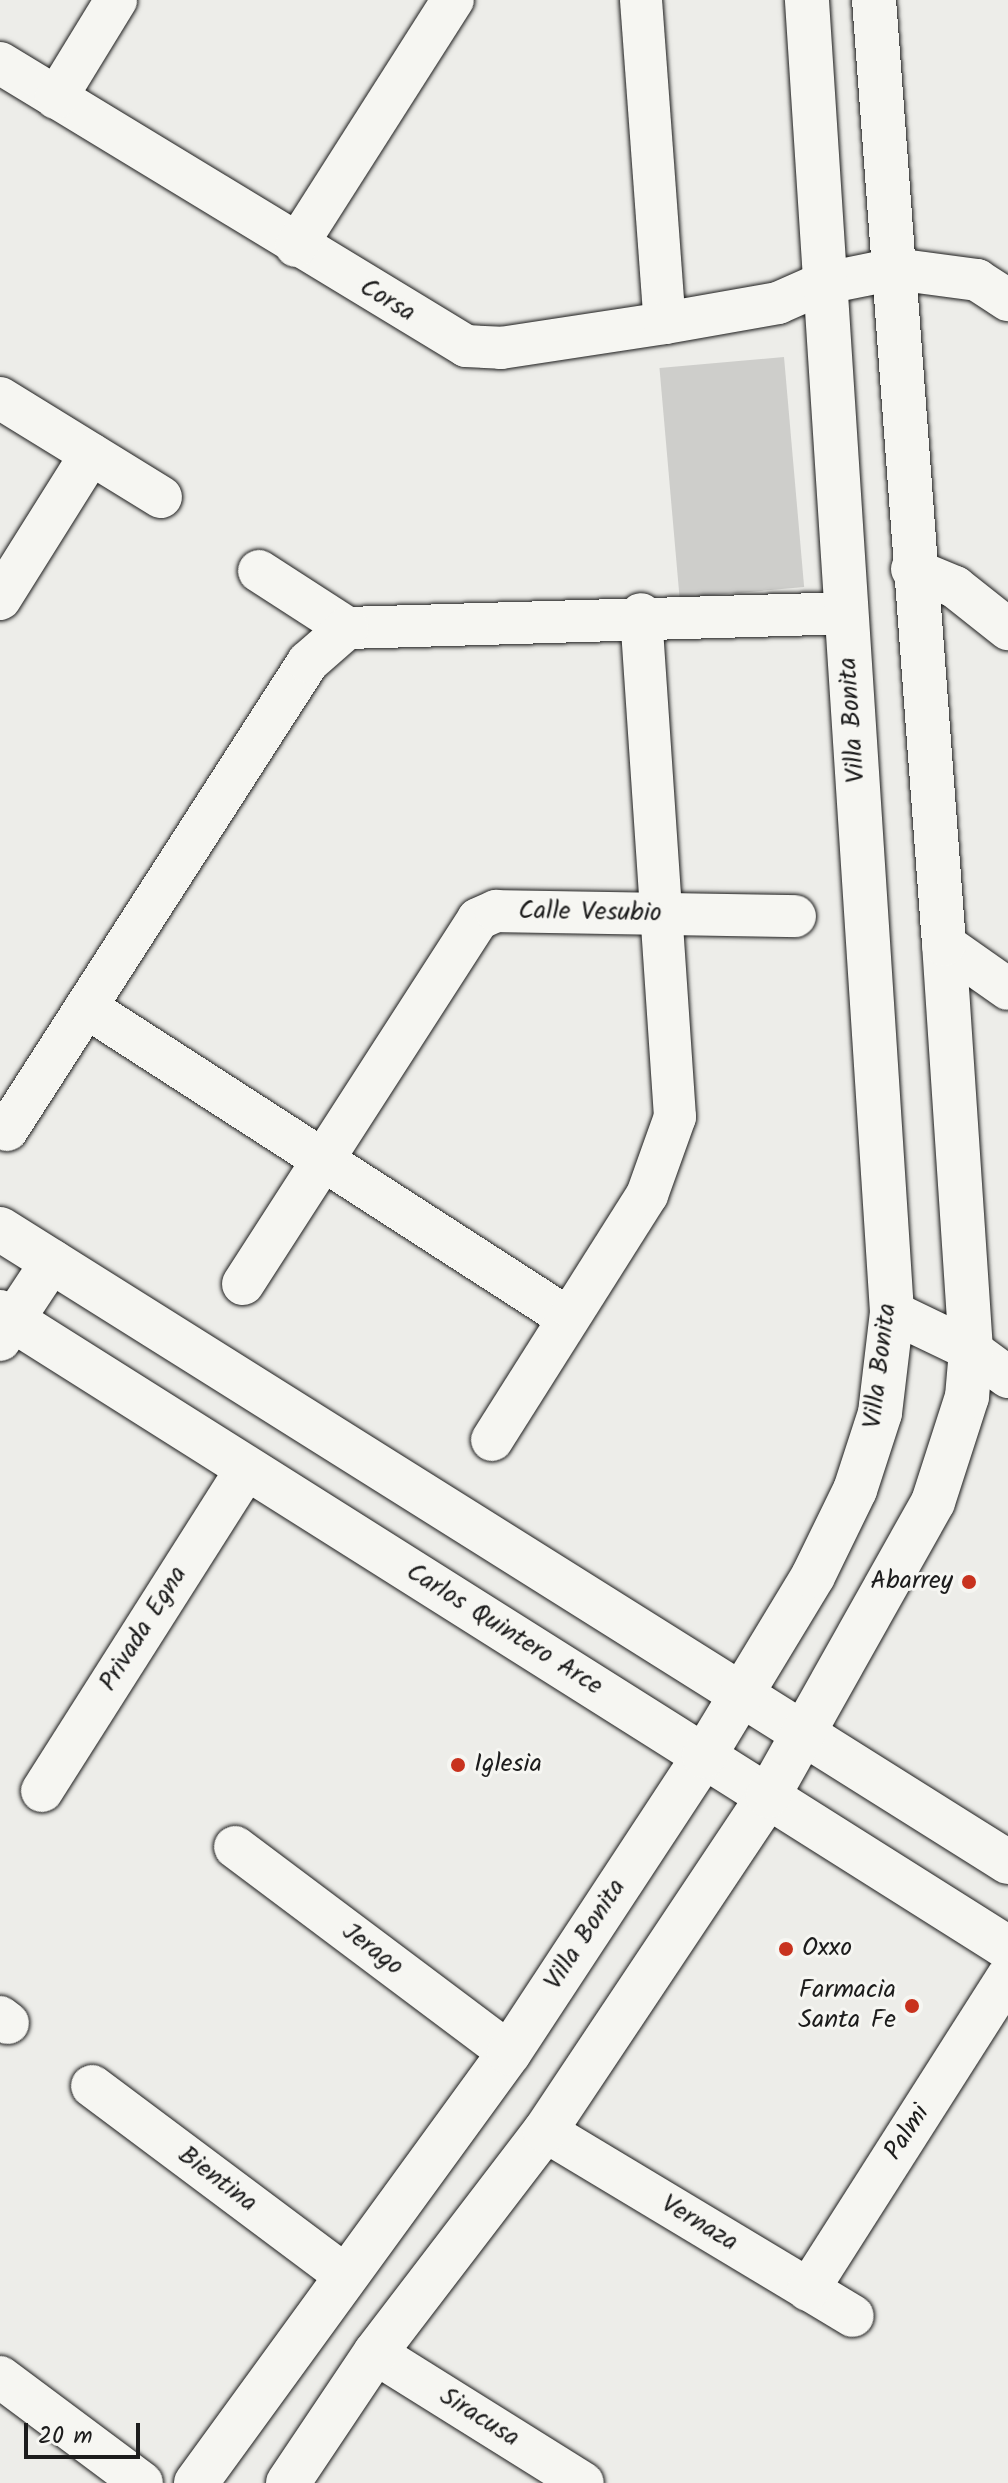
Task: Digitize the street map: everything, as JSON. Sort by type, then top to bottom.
[{"type":"street","points":[[56,98],[116,0]]},
{"type":"street","points":[[296,246],[453,0]]},
{"type":"street","points":[[641,0],[665,323]]},
{"type":"street","name":"Villa Bonita","points":[[196,2483],[343,2274],[509,2053],[704,1756],[743,1694],[855,1490],[880,1413],[892,1312],[821,284],[807,0]]},
{"type":"street","points":[[288,2483],[375,2353],[545,2131],[768,1796],[806,1734],[933,1502],[967,1397],[971,1350],[944,944],[912,569],[895,269],[874,0]]},
{"type":"street","name":"Corsa","points":[[0,63],[446,337],[480,349],[665,323],[778,303],[821,284],[895,269],[977,280],[1008,300]]},
{"type":"street","points":[[0,398],[161,497]]},
{"type":"street","points":[[0,599],[91,454]]},
{"type":"street","points":[[912,569],[955,587],[1008,629]]},
{"type":"street","points":[[259,571],[347,628],[641,614],[846,613]]},
{"type":"street","points":[[492,1440],[647,1195],[669,1143],[675,1117],[641,614]]},
{"type":"street","points":[[7,1130],[308,662],[347,628]]},
{"type":"street","name":"Calle Vesubio","points":[[243,1284],[478,919],[496,911],[795,916]]},
{"type":"street","points":[[944,944],[1008,989]]},
{"type":"street","points":[[86,1007],[568,1318]]},
{"type":"street","points":[[0,1229],[1008,1862]]},
{"type":"street","points":[[4,1324],[52,1261]]},
{"type":"street","points":[[892,1312],[971,1350],[1008,1377]]},
{"type":"street","name":"Carlos Quintero Arce","points":[[4,1324],[247,1468],[1008,1948]]},
{"type":"street","name":"Privada Egna","points":[[42,1791],[247,1468]]},
{"type":"street","name":"Jerago","points":[[235,1847],[509,2053]]},
{"type":"street","name":"Palmi","points":[[808,2290],[1008,1976]]},
{"type":"street","name":"Bientina","points":[[92,2086],[343,2274]]},
{"type":"street","name":"Vernaza","points":[[545,2131],[853,2316]]},
{"type":"street","name":"Siracusa","points":[[375,2353],[583,2483]]},
{"type":"street","points":[[0,2377],[142,2483]]},
{"type":"shaded area","points":[[784,357],[804,587],[680,598],[659,368]]},
{"type":"place","name":"Abarrey","points":[[969,1582]]},
{"type":"place","name":"Iglesia","points":[[458,1765]]},
{"type":"place","name":"Oxxo","points":[[786,1949]]},
{"type":"place","name":"Farmacia Santa Fe","points":[[912,2006]]}]
